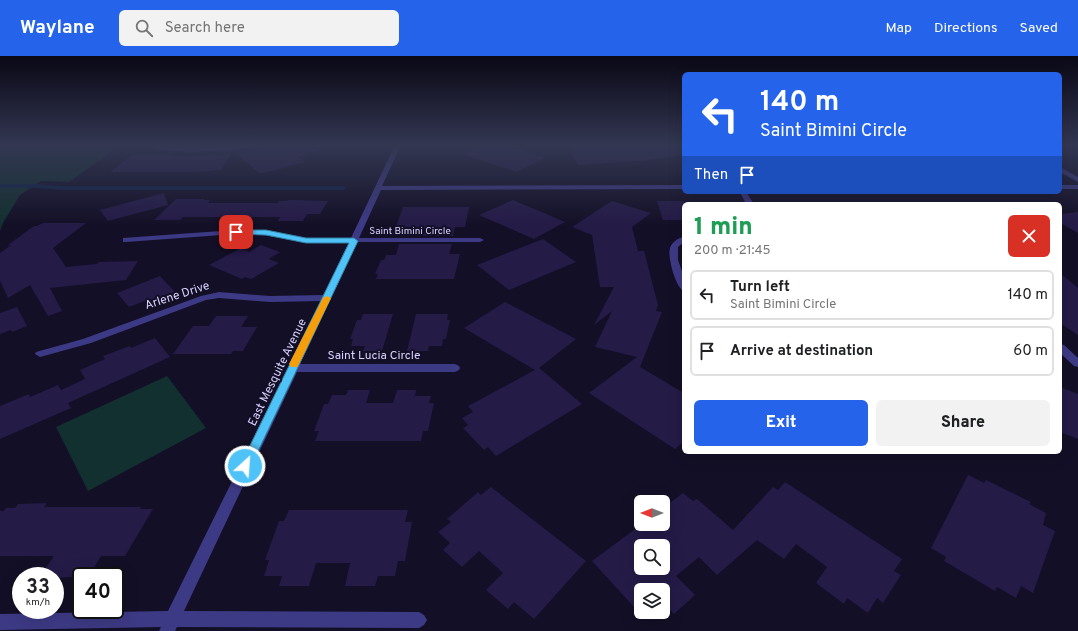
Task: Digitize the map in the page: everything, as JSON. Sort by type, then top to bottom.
[{"type":"street","name":"East Mesquite Avenue","points":[[169,625],[327,298],[386,172]]},
{"type":"street","points":[[1065,172],[1078,180]]},
{"type":"street","points":[[378,188],[682,187]]},
{"type":"street","points":[[1062,187],[1078,187]]},
{"type":"street","name":"Saint Bimini Circle","points":[[126,240],[249,231],[266,232],[306,240],[480,240]]},
{"type":"street","points":[[682,240],[674,247],[672,256],[682,283]]},
{"type":"street","name":"Arlene Drive","points":[[40,354],[87,341],[212,297],[232,295],[270,299],[327,298]]},
{"type":"street","points":[[1062,349],[1078,364]]},
{"type":"street","name":"Saint Lucia Circle","points":[[292,368],[456,368]]},
{"type":"street","points":[[0,622],[169,625],[419,620]]},
{"type":"green space","points":[[0,172],[83,172],[69,182],[41,181],[20,195],[3,223],[0,231]]},
{"type":"green space","points":[[167,376],[206,428],[88,491],[56,427]]},
{"type":"building","points":[[110,172],[197,172],[195,172]]},
{"type":"building","points":[[257,172],[268,172],[260,174]]},
{"type":"building","points":[[164,193],[168,205],[108,221],[100,210]]},
{"type":"building","points":[[176,199],[210,200],[208,203],[278,203],[279,201],[288,200],[328,201],[320,214],[307,214],[303,221],[278,221],[280,217],[183,217],[180,220],[154,220]]},
{"type":"building","points":[[513,200],[565,222],[534,239],[479,215]]},
{"type":"building","points":[[612,201],[651,213],[632,227],[638,251],[644,251],[658,305],[656,311],[662,312],[640,367],[682,392],[682,443],[675,449],[589,393],[637,357],[595,347],[612,311],[594,325],[614,287],[600,287],[592,235],[572,227]]},
{"type":"building","points":[[657,201],[684,201],[682,202],[682,220],[663,220]]},
{"type":"building","points":[[403,207],[469,207],[465,227],[455,227],[453,236],[401,236],[404,226],[396,226]]},
{"type":"building","points":[[1078,212],[1078,233],[1062,224],[1062,214]]},
{"type":"building","points":[[43,223],[86,223],[53,248],[66,267],[97,264],[99,262],[138,261],[126,280],[50,288],[62,311],[48,316],[30,285],[8,298],[0,281],[0,253],[11,245],[8,245],[34,226]]},
{"type":"building","points":[[543,239],[576,262],[509,290],[477,265]]},
{"type":"building","points":[[399,244],[452,244],[449,254],[460,254],[454,279],[376,279],[378,274],[375,274],[381,260],[384,260],[386,255],[396,255]]},
{"type":"building","points":[[261,245],[280,252],[269,259],[279,263],[251,279],[245,277],[242,279],[209,265],[241,248],[249,252]]},
{"type":"building","points":[[1062,275],[1078,288],[1078,335],[1062,324]]},
{"type":"building","points":[[160,276],[175,292],[152,301],[150,299],[129,307],[117,293]]},
{"type":"building","points":[[505,302],[576,339],[539,368],[582,404],[496,456],[488,447],[484,450],[463,428],[468,425],[462,418],[473,412],[468,406],[535,370],[464,328]]},
{"type":"building","points":[[17,307],[27,326],[12,332],[11,330],[0,334],[0,313]]},
{"type":"building","points":[[363,314],[393,314],[382,351],[363,351],[365,346],[351,346],[353,339],[350,339],[357,320],[361,320]]},
{"type":"building","points":[[416,314],[448,314],[447,320],[450,320],[446,339],[443,339],[442,346],[429,346],[428,351],[407,351]]},
{"type":"building","points":[[216,316],[248,316],[241,327],[257,327],[243,351],[233,351],[231,354],[173,354],[193,326],[209,326]]},
{"type":"building","points":[[155,338],[170,357],[68,403],[71,408],[0,439],[0,406],[29,394],[30,397],[58,385],[61,390],[85,379],[80,370],[105,359],[103,356],[130,346],[131,348]]},
{"type":"building","points":[[1062,388],[1078,394],[1078,439],[1062,433]]},
{"type":"building","points":[[348,390],[370,390],[366,403],[393,403],[397,390],[416,390],[415,396],[431,396],[429,403],[434,403],[428,431],[423,431],[421,441],[315,441],[319,431],[314,431],[324,404],[328,404],[332,395],[346,395]]},
{"type":"building","points":[[968,475],[984,483],[986,480],[1031,502],[1029,504],[1046,513],[1043,525],[1055,531],[1033,593],[1021,586],[1016,598],[997,587],[995,591],[944,561],[946,557],[931,548]]},
{"type":"building","points":[[785,482],[902,559],[894,571],[901,575],[883,603],[877,598],[868,613],[847,598],[844,604],[816,583],[827,567],[796,544],[784,559],[757,540],[717,575],[699,557],[676,576],[695,595],[674,614],[670,610],[670,583],[634,583],[634,607],[592,561],[634,530],[670,531],[670,503],[683,493],[693,501],[697,499],[733,530],[773,487],[778,490]]},
{"type":"building","points":[[491,487],[586,561],[534,619],[514,602],[508,609],[486,590],[503,573],[479,551],[462,567],[443,550],[450,543],[438,532],[451,522],[447,519],[478,492],[481,495]]},
{"type":"building","points":[[47,503],[44,507],[141,507],[140,509],[153,509],[125,556],[101,556],[94,567],[72,567],[72,577],[64,577],[64,567],[46,567],[54,556],[0,556],[0,511],[4,511],[6,508],[15,508],[18,504]]},
{"type":"building","points":[[289,510],[408,510],[405,522],[412,522],[405,561],[398,561],[395,576],[378,576],[375,586],[345,586],[350,563],[316,563],[309,586],[279,586],[282,576],[264,576],[269,560],[265,560],[279,521],[284,521]]},
{"type":"waterway","points":[[0,186],[37,186],[61,188],[344,188]]},
{"type":"slow traffic","points":[[294,364],[327,298]]},
{"type":"route","points":[[236,232],[266,232],[306,240],[354,241],[245,466]]}]
